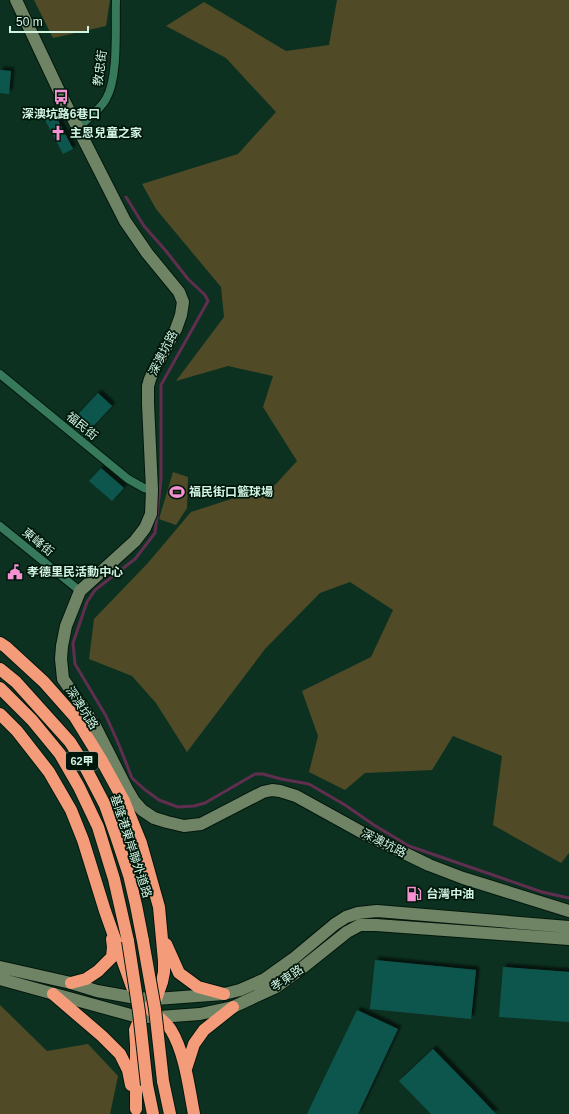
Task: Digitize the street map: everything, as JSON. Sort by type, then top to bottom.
[{"type":"highway","points":[[0,642],[44,682],[75,717],[124,801],[141,843],[159,907],[167,947],[179,973],[198,987],[224,994]]},
{"type":"highway","name":"基隆港東岸聯外道路","points":[[0,669],[16,682],[70,742],[82,760],[105,805],[129,875],[136,905],[155,1009],[163,1081],[170,1114]]},
{"type":"highway","name":"62甲","points":[[0,688],[32,720],[60,754],[79,787],[98,827],[114,879],[128,941],[139,1012],[146,1085],[153,1114]]},
{"type":"highway","points":[[0,714],[17,731],[49,772],[71,810],[83,840],[112,934],[112,958],[98,972],[86,979],[71,983]]},
{"type":"highway","points":[[136,1112],[135,1030],[138,1017],[152,1004],[164,972],[159,907]]},
{"type":"highway","points":[[105,911],[136,998],[152,1004],[159,1016],[170,1029],[177,1043],[186,1068],[194,1114]]},
{"type":"highway","points":[[53,994],[102,1036],[120,1054],[128,1070],[136,1112]]},
{"type":"highway","points":[[186,1068],[194,1044],[204,1030],[233,1007]]},
{"type":"street","name":"深澳坑路","points":[[16,0],[125,221],[179,292],[183,302],[181,315],[176,329],[153,372],[148,386],[152,490],[151,514],[145,528],[135,541],[80,591],[66,626],[62,646],[61,659],[63,678],[93,722],[134,801],[142,810],[154,818],[184,826],[201,824],[263,792],[272,790],[280,791],[296,796],[429,866],[463,878],[569,910]]},
{"type":"street","name":"教忠街","points":[[78,128],[98,109],[106,99],[111,87],[115,58],[116,0]]},
{"type":"street","name":"福民街","points":[[0,374],[128,479],[144,488],[152,490]]},
{"type":"street","name":"東峰街","points":[[0,526],[80,591]]},
{"type":"street","name":"孝東路","points":[[152,1004],[224,994],[240,990],[265,979],[293,959],[335,924],[346,917],[358,913],[377,911],[569,927]]},
{"type":"street","name":"孝東路","points":[[0,979],[138,1017],[200,1014],[233,1007],[276,987],[347,932],[360,925],[569,939]]},
{"type":"street","points":[[0,967],[71,983],[97,991],[136,998]]},
{"type":"shaded area","points":[[34,0],[110,0],[106,26],[53,38]]},
{"type":"shaded area","points":[[337,0],[569,0],[569,853],[561,863],[493,825],[502,756],[453,736],[432,770],[365,773],[345,790],[309,772],[318,736],[302,691],[371,657],[393,610],[350,582],[320,593],[265,649],[187,752],[156,703],[132,676],[89,659],[94,619],[147,564],[191,512],[275,485],[297,461],[263,407],[273,376],[228,366],[176,381],[224,317],[221,287],[156,209],[142,184],[238,154],[276,112],[226,58],[166,26],[204,2],[286,51],[329,45]]},
{"type":"shaded area","name":"福民街口籃球場","points":[[173,472],[188,477],[187,508],[176,525],[159,519]]},
{"type":"shaded area","points":[[0,1005],[47,1051],[88,1044],[118,1076],[110,1114],[0,1114]]},
{"type":"building","points":[[0,70],[11,71],[9,94],[0,93]]},
{"type":"building","name":"主恩兒童之家","points":[[53,111],[73,149],[63,154],[43,116]]},
{"type":"building","points":[[98,393],[112,406],[84,436],[70,423]]},
{"type":"building","points":[[101,468],[124,488],[112,501],[89,481]]},
{"type":"building","points":[[375,960],[476,970],[471,1019],[370,1009]]},
{"type":"building","points":[[503,967],[569,972],[569,1022],[499,1017]]},
{"type":"building","points":[[357,1010],[398,1029],[358,1114],[307,1114]]},
{"type":"building","points":[[433,1049],[496,1114],[431,1114],[399,1081]]},
{"type":"waterway","points":[[126,197],[144,226],[188,279],[205,295],[208,301],[161,385],[161,479],[155,533],[135,559],[95,590],[87,602],[73,643],[75,664],[106,716],[132,778],[159,800],[178,807],[194,806],[205,803],[255,774],[263,774],[309,784],[409,846],[542,892],[569,898]]},
{"type":"place","name":"深澳坑路6巷口","points":[[61,97]]},
{"type":"place","name":"主恩兒童之家","points":[[58,133]]},
{"type":"place","name":"福民街口籃球場","points":[[177,492]]},
{"type":"place","name":"孝德里民活動中心","points":[[15,572]]},
{"type":"place","name":"台灣中油","points":[[414,894]]}]
